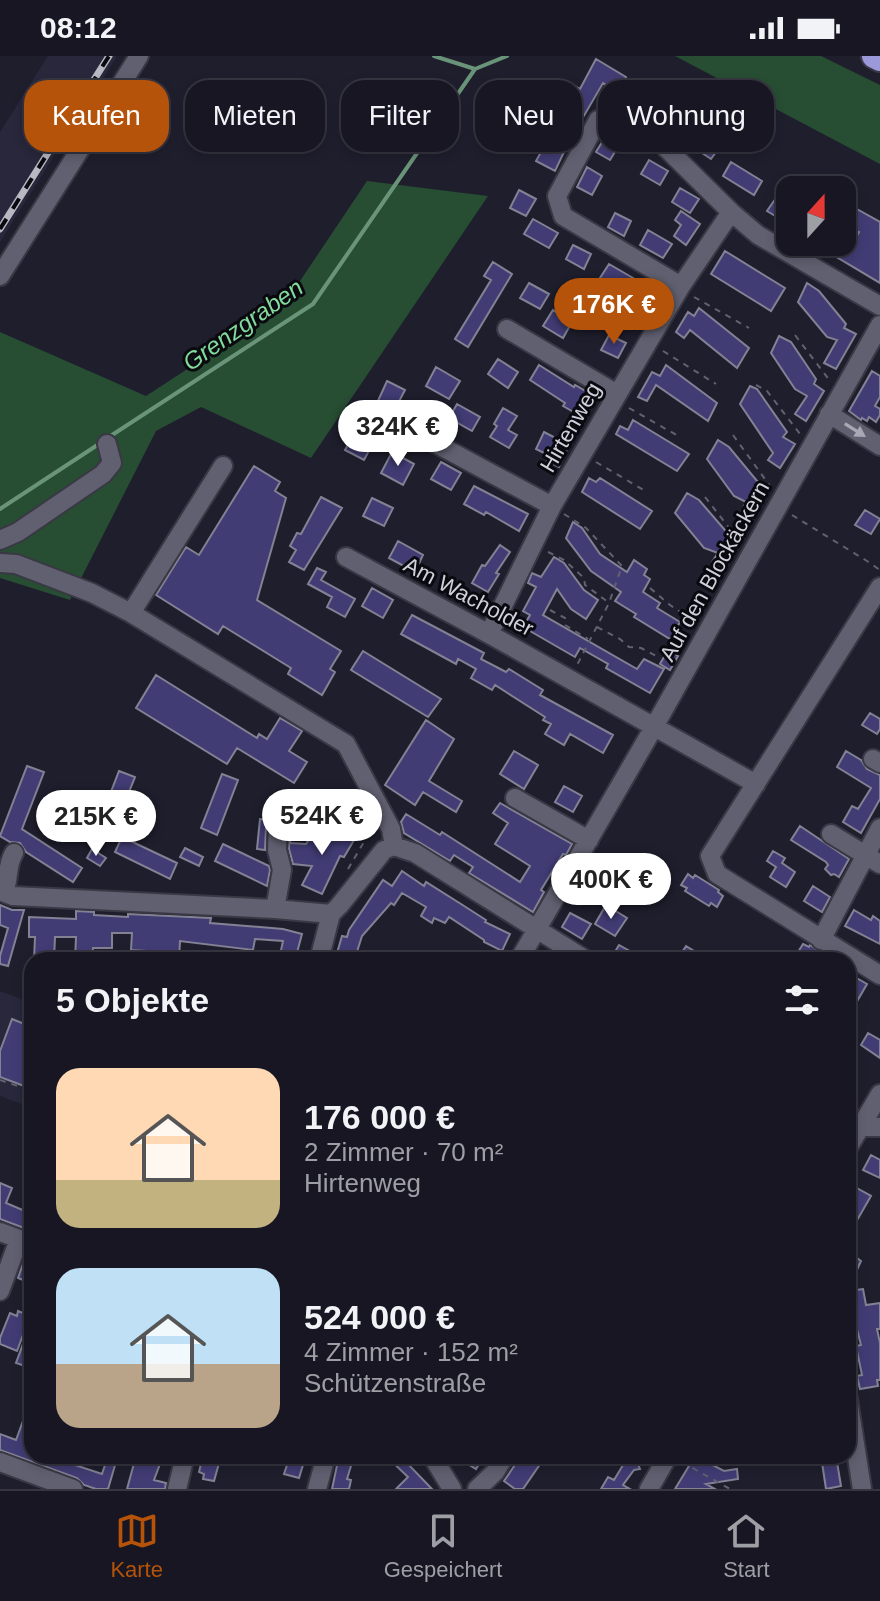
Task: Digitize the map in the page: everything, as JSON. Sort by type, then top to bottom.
[{"type":"highway","points":[[874,56],[880,59]]},
{"type":"street","points":[[0,276],[139,56]]},
{"type":"street","points":[[681,287],[563,216],[557,196],[598,120],[621,115],[657,139],[758,235],[880,306]]},
{"type":"street","name":"Hirtenweg","points":[[489,634],[552,506],[681,287],[731,212]]},
{"type":"street","name":"Auf den Blockäckern","points":[[524,952],[880,325]]},
{"type":"street","points":[[507,329],[616,397]]},
{"type":"street","points":[[829,414],[880,446]]},
{"type":"street","points":[[420,435],[552,506]]},
{"type":"street","points":[[0,540],[18,532],[103,474],[112,463],[107,444]]},
{"type":"street","points":[[131,613],[223,466]]},
{"type":"street","name":"Am Wacholder","points":[[346,557],[756,784]]},
{"type":"street","points":[[0,563],[16,564],[92,593],[131,613],[346,744],[391,829],[394,846]]},
{"type":"street","points":[[841,952],[717,874],[710,856],[880,587]]},
{"type":"street","points":[[515,798],[589,840]]},
{"type":"street","points":[[275,909],[282,870],[277,850],[278,828]]},
{"type":"street","points":[[821,940],[873,860],[880,828]]},
{"type":"street","points":[[831,834],[873,860]]},
{"type":"street","points":[[321,952],[331,914],[384,850],[394,846],[415,853],[573,952]]},
{"type":"street","points":[[14,853],[9,861],[9,881],[2,892],[13,896],[331,914]]},
{"type":"street","points":[[856,961],[880,975]]},
{"type":"street","points":[[856,1122],[880,1094]]},
{"type":"street","points":[[856,1124],[880,1127]]},
{"type":"street","points":[[0,1232],[24,1242]]},
{"type":"street","points":[[0,1291],[24,1244]]},
{"type":"street","points":[[856,1450],[862,1489]]},
{"type":"street","points":[[0,1462],[73,1489]]},
{"type":"street","points":[[177,1489],[183,1464]]},
{"type":"street","points":[[317,1489],[324,1464]]},
{"type":"street","points":[[437,1464],[452,1489]]},
{"type":"street","points":[[477,1489],[500,1464]]},
{"type":"street","points":[[649,1489],[672,1464]]},
{"type":"path","points":[[681,287],[749,328]]},
{"type":"path","points":[[795,335],[840,395]]},
{"type":"path","points":[[648,342],[716,384]]},
{"type":"path","points":[[756,385],[767,391],[810,448]]},
{"type":"path","points":[[616,397],[680,437]]},
{"type":"path","points":[[733,435],[779,504],[880,570]]},
{"type":"path","points":[[582,455],[647,492]]},
{"type":"path","points":[[705,497],[750,554]]},
{"type":"path","points":[[552,506],[586,528],[622,566],[609,603],[579,663],[568,678]]},
{"type":"path","points":[[533,545],[564,560],[584,578],[585,585],[609,603]]},
{"type":"path","points":[[650,588],[708,630]]},
{"type":"path","name":"Am Wacholder","points":[[550,610],[565,618],[565,625],[590,640]]},
{"type":"path","points":[[597,627],[629,647],[641,648],[658,657]]},
{"type":"path","points":[[0,1080],[24,1088]]},
{"type":"path","points":[[685,1464],[730,1489]]},
{"type":"shaded area","points":[[48,56],[117,56],[102,80],[33,80]]},
{"type":"shaded area","points":[[24,94],[24,152],[57,152],[0,242],[0,132]]},
{"type":"shaded area","points":[[0,991],[24,1000],[24,1105],[0,1096]]},
{"type":"green space","points":[[675,56],[821,56],[880,85],[880,164],[774,108],[774,80],[721,80]]},
{"type":"green space","points":[[367,181],[488,196],[311,458],[201,407],[156,431],[70,600],[0,578],[0,332],[146,396],[247,330],[292,293]]},
{"type":"building","points":[[596,59],[626,77],[624,80],[598,80],[598,92],[582,119],[582,85]]},
{"type":"building","points":[[598,149],[598,152],[615,152],[610,160],[596,152]]},
{"type":"building","points":[[541,152],[564,152],[555,171],[536,161]]},
{"type":"building","points":[[700,152],[716,152],[711,159]]},
{"type":"building","points":[[649,160],[668,171],[660,185],[641,174]]},
{"type":"building","points":[[731,162],[762,181],[754,195],[723,176]]},
{"type":"building","points":[[587,167],[602,176],[592,195],[577,187]]},
{"type":"building","points":[[680,188],[699,199],[690,213],[672,202]]},
{"type":"building","points":[[519,190],[536,199],[526,216],[510,208]]},
{"type":"building","points":[[776,198],[776,216],[767,211]]},
{"type":"building","points":[[856,209],[880,222],[880,283],[835,256],[856,256],[859,232],[856,230]]},
{"type":"building","points":[[681,211],[700,224],[686,245],[674,236],[681,225],[675,220]]},
{"type":"building","points":[[615,213],[631,221],[624,236],[608,227]]},
{"type":"building","points":[[533,219],[558,233],[549,248],[524,234]]},
{"type":"building","points":[[648,230],[672,244],[663,258],[640,245]]},
{"type":"building","points":[[573,245],[591,254],[584,269],[566,259]]},
{"type":"building","points":[[725,251],[785,288],[771,311],[711,274]]},
{"type":"building","points":[[493,262],[512,274],[468,347],[455,339],[491,280],[484,276]]},
{"type":"building","points":[[609,264],[652,289],[643,305],[600,278]]},
{"type":"building","points":[[529,283],[549,294],[540,309],[520,298]]},
{"type":"building","points":[[807,283],[819,291],[846,324],[844,328],[856,334],[836,369],[824,363],[837,340],[827,337],[798,302]]},
{"type":"building","points":[[699,308],[749,348],[737,368],[690,330],[684,338],[676,332],[688,312],[694,316]]},
{"type":"building","points":[[553,310],[572,322],[563,338],[543,326]]},
{"type":"building","points":[[609,335],[626,343],[618,358],[601,350]]},
{"type":"building","points":[[779,336],[791,342],[816,379],[814,384],[824,391],[806,421],[795,414],[807,396],[795,389],[771,353]]},
{"type":"building","points":[[498,359],[518,372],[508,388],[488,374]]},
{"type":"building","points":[[539,365],[596,397],[584,418],[530,380]]},
{"type":"building","points":[[666,365],[717,403],[708,421],[656,385],[647,401],[638,397],[652,372],[660,376]]},
{"type":"building","points":[[436,367],[460,381],[449,399],[426,386]]},
{"type":"building","points":[[872,371],[880,376],[880,397],[875,406],[880,409],[880,415],[876,422],[869,417],[867,421],[861,420],[849,411]]},
{"type":"building","points":[[387,381],[405,390],[394,411],[377,403]]},
{"type":"building","points":[[750,386],[757,389],[787,432],[783,437],[795,444],[780,468],[768,460],[773,453],[740,404]]},
{"type":"building","points":[[457,404],[480,417],[472,431],[449,418]]},
{"type":"building","points":[[503,408],[517,416],[508,430],[517,435],[509,448],[490,437]]},
{"type":"building","points":[[364,415],[383,425],[364,460],[345,450]]},
{"type":"building","points":[[633,420],[689,454],[677,471],[616,434],[620,426],[628,430]]},
{"type":"building","points":[[544,432],[569,445],[559,467],[547,461],[550,456],[536,449]]},
{"type":"building","points":[[718,440],[729,447],[757,481],[770,487],[752,520],[740,513],[746,502],[734,496],[707,459]]},
{"type":"building","points":[[392,452],[414,464],[403,485],[381,473]]},
{"type":"building","points":[[441,462],[461,473],[451,490],[431,479]]},
{"type":"building","points":[[254,466],[280,482],[275,491],[286,498],[257,600],[341,651],[330,669],[335,672],[322,695],[288,674],[291,668],[223,626],[218,634],[156,595],[186,547],[199,555]]},
{"type":"building","points":[[589,478],[596,482],[600,478],[652,511],[640,529],[582,492]]},
{"type":"building","points":[[474,486],[528,514],[519,531],[486,512],[484,515],[464,504]]},
{"type":"building","points":[[687,493],[699,500],[738,542],[721,568],[712,562],[718,553],[704,548],[675,513]]},
{"type":"building","points":[[321,497],[342,508],[304,570],[289,562],[296,550],[290,546],[297,533],[301,534]]},
{"type":"building","points":[[372,498],[393,508],[384,526],[363,516]]},
{"type":"building","points":[[865,510],[880,519],[871,534],[855,525]]},
{"type":"building","points":[[573,522],[582,528],[600,554],[627,572],[634,560],[647,569],[644,575],[650,579],[643,592],[660,603],[657,608],[680,622],[670,639],[615,601],[621,592],[591,571],[566,538]]},
{"type":"building","points":[[398,541],[423,555],[415,572],[389,558]]},
{"type":"building","points":[[500,545],[510,552],[488,592],[472,583],[482,565],[485,566]]},
{"type":"building","points":[[554,557],[564,563],[584,590],[598,600],[586,619],[571,609],[557,589],[543,615],[637,669],[644,659],[664,669],[650,693],[606,668],[608,664],[580,648],[575,657],[523,627],[530,615],[523,611],[536,587],[528,583],[532,573],[541,577]]},
{"type":"building","points":[[317,568],[326,572],[321,580],[355,599],[345,617],[327,607],[332,597],[308,584]]},
{"type":"building","points":[[372,588],[393,600],[383,618],[362,606]]},
{"type":"building","points":[[412,615],[484,653],[481,659],[506,672],[509,669],[543,690],[540,695],[613,735],[603,753],[570,734],[564,745],[545,734],[551,724],[543,720],[545,717],[495,685],[492,690],[471,678],[476,669],[458,659],[456,664],[401,634]]},
{"type":"building","points":[[668,650],[678,656],[670,670],[660,664]]},
{"type":"building","points":[[363,651],[441,699],[428,717],[351,670]]},
{"type":"building","points":[[156,675],[257,738],[259,734],[267,739],[280,718],[302,731],[289,751],[307,762],[294,783],[237,748],[227,764],[136,708]]},
{"type":"building","points":[[870,713],[880,719],[877,734],[862,725]]},
{"type":"building","points":[[426,720],[454,739],[429,781],[462,801],[456,812],[423,792],[415,805],[385,785]]},
{"type":"building","points":[[514,751],[538,765],[524,789],[500,774]]},
{"type":"building","points":[[846,751],[861,760],[867,769],[880,775],[880,799],[861,833],[843,822],[852,806],[858,809],[871,788],[837,767]]},
{"type":"building","points":[[27,766],[44,772],[22,829],[82,868],[73,882],[26,852],[20,843],[0,836]]},
{"type":"building","points":[[119,771],[135,777],[112,834],[97,828]]},
{"type":"building","points":[[222,774],[238,780],[217,835],[201,828]]},
{"type":"building","points":[[564,786],[582,796],[573,812],[555,802]]},
{"type":"building","points":[[500,803],[572,844],[541,890],[544,892],[533,912],[469,873],[473,867],[454,855],[450,861],[404,833],[401,822],[406,814],[440,835],[442,832],[520,882],[530,866],[495,844],[508,823],[493,813]]},
{"type":"building","points":[[260,819],[270,820],[266,827],[265,850],[257,849]]},
{"type":"building","points":[[343,824],[357,835],[344,857],[340,856],[322,894],[302,885],[312,866],[293,864],[289,849],[290,827],[290,843],[306,844],[310,838],[326,847]]},
{"type":"building","points":[[800,826],[849,859],[839,877],[825,869],[828,865],[826,862],[791,840]]},
{"type":"building","points":[[122,837],[177,863],[170,879],[115,852]]},
{"type":"building","points":[[223,844],[269,866],[267,886],[215,861]]},
{"type":"building","points":[[185,848],[203,857],[199,866],[180,857]]},
{"type":"building","points":[[92,849],[106,858],[100,866],[87,858]]},
{"type":"building","points":[[773,851],[785,858],[782,863],[795,872],[786,887],[770,877],[776,867],[767,861]]},
{"type":"building","points":[[589,867],[612,879],[606,890],[596,884],[594,889],[581,882]]},
{"type":"building","points":[[402,871],[424,886],[426,882],[485,922],[510,934],[502,951],[449,917],[445,923],[434,918],[432,923],[421,916],[426,907],[402,893],[362,936],[357,952],[337,952],[342,936],[347,937],[383,880],[392,886]]},
{"type":"building","points":[[688,874],[719,890],[723,896],[717,907],[711,903],[709,906],[685,891],[687,888],[681,885]]},
{"type":"building","points":[[813,886],[830,897],[822,912],[804,901]]},
{"type":"building","points":[[0,905],[12,910],[24,910],[8,966],[0,964],[8,928],[0,925]]},
{"type":"building","points":[[606,905],[627,918],[615,936],[595,924]]},
{"type":"building","points":[[854,910],[871,920],[873,916],[880,921],[880,944],[845,926]]},
{"type":"building","points":[[76,911],[128,917],[128,914],[211,918],[210,923],[283,929],[302,934],[297,952],[281,952],[283,941],[255,939],[253,950],[180,941],[179,952],[146,952],[131,950],[132,933],[112,933],[112,948],[75,952],[76,937],[55,937],[54,952],[34,952],[35,937],[29,937],[29,917],[76,919]]},
{"type":"building","points":[[570,913],[591,924],[582,939],[562,927]]},
{"type":"building","points":[[803,944],[821,952],[798,952]]},
{"type":"building","points":[[619,945],[632,952],[615,952]]},
{"type":"building","points":[[686,946],[696,952],[682,952]]},
{"type":"building","points":[[856,978],[867,984],[856,1003]]},
{"type":"building","points":[[12,1019],[24,1024],[24,1086],[0,1077],[0,1051]]},
{"type":"building","points":[[868,1033],[880,1040],[880,1058],[861,1045]]},
{"type":"building","points":[[871,1155],[880,1160],[880,1178],[863,1170]]},
{"type":"building","points":[[0,1183],[12,1188],[6,1203],[24,1211],[24,1228],[0,1219]]},
{"type":"building","points":[[856,1188],[871,1196],[856,1222]]},
{"type":"building","points":[[24,1261],[24,1281],[18,1278]]},
{"type":"building","points":[[863,1289],[866,1305],[880,1303],[880,1329],[877,1329],[880,1380],[877,1380],[878,1386],[860,1389],[857,1376],[862,1375],[856,1346],[861,1345],[856,1326],[856,1290]]},
{"type":"building","points":[[18,1311],[24,1314],[24,1332],[17,1351],[0,1344],[0,1338],[10,1313],[17,1316]]},
{"type":"building","points":[[23,1344],[24,1344],[24,1366],[16,1363]]},
{"type":"building","points":[[24,1418],[24,1459],[0,1450],[0,1434],[16,1440]]},
{"type":"building","points":[[38,1464],[72,1464],[102,1474],[105,1464],[115,1464],[108,1489],[84,1485],[77,1478]]},
{"type":"building","points":[[134,1464],[160,1464],[154,1480],[166,1483],[165,1489],[127,1489]]},
{"type":"building","points":[[201,1464],[219,1464],[214,1481],[203,1479],[204,1474],[199,1472]]},
{"type":"building","points":[[287,1464],[310,1464],[303,1465],[299,1478],[284,1474]]},
{"type":"building","points":[[337,1464],[352,1464],[347,1479],[351,1480],[349,1489],[332,1489]]},
{"type":"building","points":[[394,1464],[408,1464],[432,1489],[396,1489],[408,1477]]},
{"type":"building","points":[[516,1464],[540,1464],[523,1489],[515,1489],[504,1481]]},
{"type":"building","points":[[638,1464],[640,1469],[634,1470],[623,1485],[630,1489],[601,1489],[608,1477],[614,1480],[623,1465]]},
{"type":"building","points":[[690,1464],[710,1464],[724,1471],[737,1469],[738,1479],[706,1484],[715,1489],[675,1489]]},
{"type":"building","points":[[822,1464],[837,1464],[841,1486],[826,1489]]},
{"type":"waterway","points":[[434,56],[475,69],[507,56]]},
{"type":"waterway","name":"Grenzgraben","points":[[109,437],[313,304],[475,69]]},
{"type":"waterway","name":"Grenzgraben","points":[[0,509],[102,442]]},
{"type":"railway","points":[[0,229],[109,56]]}]
